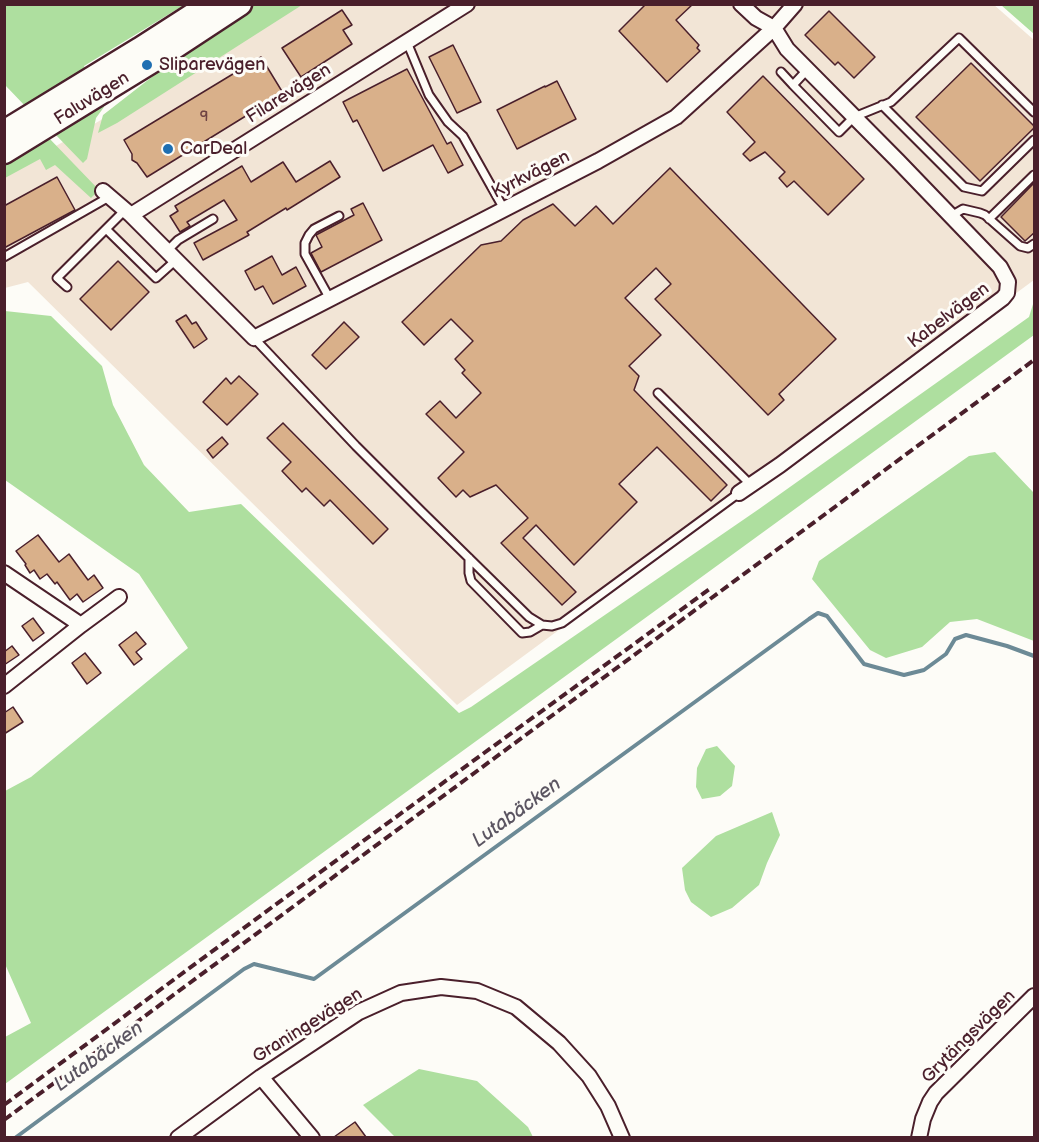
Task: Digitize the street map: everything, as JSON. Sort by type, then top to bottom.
[{"type":"highway","name":"Faluvägen","points":[[50,115],[210,4]]},
{"type":"highway","name":"Faluvägen","points":[[4,152],[16,132],[168,52],[240,4]]},
{"type":"street","name":"Filarevägen","points":[[128,213],[467,4]]},
{"type":"street","points":[[741,4],[756,18],[774,28]]},
{"type":"street","name":"Kyrkvägen","points":[[254,338],[607,156],[676,117],[774,28],[795,4]]},
{"type":"street","name":"Kabelvägen","points":[[739,493],[780,465],[1003,298],[1008,288],[1006,276],[1000,267],[787,49],[774,28]]},
{"type":"street","points":[[106,194],[254,338]]},
{"type":"street","points":[[4,573],[81,625]]},
{"type":"street","points":[[4,687],[119,597]]},
{"type":"street","name":"Graningevägen","points":[[178,1137],[261,1077],[359,1012],[401,993],[441,987],[477,992],[516,1007],[559,1043],[589,1076],[608,1106],[622,1137]]},
{"type":"street","name":"Grytängsvägen","points":[[919,1137],[923,1119],[936,1093],[1035,996]]},
{"type":"street","points":[[261,1077],[312,1137]]},
{"type":"lane","points":[[781,72],[839,132],[854,117],[891,102],[959,38],[1035,112]]},
{"type":"lane","points":[[407,42],[429,95],[448,122],[463,136],[504,209]]},
{"type":"lane","points":[[793,85],[807,70]]},
{"type":"lane","points":[[882,105],[964,187],[982,191],[1035,140]]},
{"type":"lane","points":[[989,219],[1035,175]]},
{"type":"lane","points":[[4,257],[106,194]]},
{"type":"lane","points":[[951,216],[963,209],[980,213],[1020,246],[1028,248],[1035,244]]},
{"type":"lane","points":[[67,287],[57,278],[106,229],[128,213]]},
{"type":"lane","points":[[330,299],[305,254],[305,243],[314,229],[339,216]]},
{"type":"lane","points":[[106,229],[156,279],[178,240],[213,219]]},
{"type":"lane","points":[[254,338],[421,511],[529,617],[542,625],[552,626],[562,623],[739,493]]},
{"type":"lane","points":[[658,393],[752,484]]},
{"type":"lane","points":[[469,558],[471,581],[522,633],[530,632],[542,625]]},
{"type":"shaded area","points":[[993,4],[1034,40],[1034,280],[457,705],[28,282],[5,288],[4,176],[300,5]]},
{"type":"green space","points":[[4,5],[184,5],[84,66],[86,72],[27,108],[5,85]]},
{"type":"green space","points":[[255,5],[302,5],[98,133],[103,115],[175,59]]},
{"type":"green space","points":[[1001,5],[1034,5],[1034,34]]},
{"type":"green space","points":[[102,104],[104,107],[96,118],[87,159],[83,163],[54,133]]},
{"type":"green space","points":[[47,136],[99,190],[91,198],[55,165],[46,170],[40,159],[5,178],[5,160]]},
{"type":"green space","points":[[1034,301],[1034,335],[5,1084],[5,1037],[31,1023],[5,964],[5,791],[31,777],[188,648],[139,574],[5,480],[5,311],[51,316],[102,366],[113,405],[144,465],[189,512],[241,504],[459,713],[759,509],[1029,317]]},
{"type":"green space","points":[[995,452],[1033,492],[1034,496],[1034,641],[977,619],[950,622],[922,647],[886,658],[870,650],[812,579],[819,561],[969,456]]},
{"type":"green space","points":[[717,746],[735,766],[732,786],[720,796],[702,799],[696,787],[697,768],[706,749]]},
{"type":"green space","points":[[772,812],[780,835],[759,885],[732,908],[711,917],[691,902],[685,890],[682,868],[716,836]]},
{"type":"green space","points":[[419,1069],[477,1081],[528,1127],[533,1137],[395,1137],[363,1105]]},
{"type":"building","points":[[646,4],[693,4],[676,20],[699,45],[697,48],[700,51],[667,82],[619,31]]},
{"type":"building","points":[[342,10],[352,25],[343,30],[352,44],[301,77],[282,48]]},
{"type":"building","points":[[829,11],[875,57],[854,78],[838,62],[835,65],[805,35]]},
{"type":"building","points":[[453,45],[481,102],[457,113],[429,57]]},
{"type":"building","points":[[261,57],[283,93],[147,177],[132,160],[132,154],[124,140]]},
{"type":"building","points":[[971,63],[1035,127],[980,181],[916,117]]},
{"type":"building","points":[[407,69],[447,144],[451,142],[463,165],[448,173],[433,145],[383,171],[357,120],[353,122],[343,102]]},
{"type":"building","points":[[763,76],[864,179],[828,215],[794,181],[787,187],[779,178],[785,172],[765,152],[750,161],[743,154],[755,142],[727,112]]},
{"type":"building","points":[[557,81],[576,119],[517,149],[497,110]]},
{"type":"building","points":[[330,161],[340,177],[247,232],[249,235],[203,260],[194,243],[237,220],[224,200],[187,222],[190,226],[180,232],[170,216],[178,211],[175,206],[242,166],[251,182],[283,162],[296,182]]},
{"type":"building","points":[[670,168],[836,339],[779,394],[784,400],[768,415],[655,299],[671,284],[656,268],[625,298],[661,335],[629,366],[639,376],[634,390],[727,485],[711,501],[657,447],[619,484],[637,502],[574,565],[536,525],[523,538],[576,592],[562,605],[501,543],[528,518],[496,485],[470,497],[463,490],[456,497],[438,478],[464,452],[426,414],[440,401],[456,418],[481,393],[462,373],[465,370],[455,359],[473,341],[451,319],[424,345],[402,322],[481,245],[501,241],[523,220],[553,204],[575,226],[596,206],[613,224]]},
{"type":"building","points":[[57,177],[75,210],[4,248],[4,206]]},
{"type":"building","points":[[1035,182],[1035,232],[1025,241],[1001,217]]},
{"type":"building","points":[[363,203],[382,240],[321,272],[311,253],[322,247],[316,235],[354,215],[351,209]]},
{"type":"building","points":[[272,256],[282,275],[296,267],[306,286],[273,304],[263,286],[255,290],[245,271]]},
{"type":"building","points":[[118,261],[149,292],[111,330],[80,299]]},
{"type":"building","points":[[186,315],[192,324],[196,322],[207,339],[194,348],[176,321]]},
{"type":"building","points":[[344,322],[359,337],[326,369],[312,355]]},
{"type":"building","points":[[239,376],[258,394],[227,425],[203,402],[226,378],[231,384]]},
{"type":"building","points":[[283,423],[388,529],[373,544],[330,500],[324,506],[306,488],[302,492],[282,471],[291,462],[267,438]]},
{"type":"building","points":[[222,437],[228,444],[213,458],[207,450]]},
{"type":"building","points":[[38,535],[59,562],[69,554],[88,580],[94,575],[103,588],[83,602],[77,594],[70,600],[57,582],[55,584],[47,574],[40,579],[34,570],[30,573],[16,551]]},
{"type":"building","points":[[33,618],[44,633],[33,641],[22,626]]},
{"type":"building","points":[[136,632],[146,644],[136,652],[142,659],[134,665],[119,645]]},
{"type":"building","points":[[12,646],[19,655],[4,665],[4,652]]},
{"type":"building","points":[[85,653],[101,673],[87,684],[72,663]]},
{"type":"building","points":[[13,707],[23,722],[4,734],[4,713]]},
{"type":"building","points":[[355,1122],[366,1137],[334,1137]]},
{"type":"waterway","name":"Lutabäcken","points":[[15,1138],[244,969],[254,964],[314,979],[818,613],[827,616],[864,664],[904,675],[924,670],[946,654],[955,639],[966,635],[1034,656]]},
{"type":"railway","points":[[4,1120],[1034,360]]},
{"type":"railway","points":[[4,1105],[711,588]]},
{"type":"place","name":"Sliparevägen","points":[[147,65]]},
{"type":"place","name":"CarDeal","points":[[168,149]]}]
